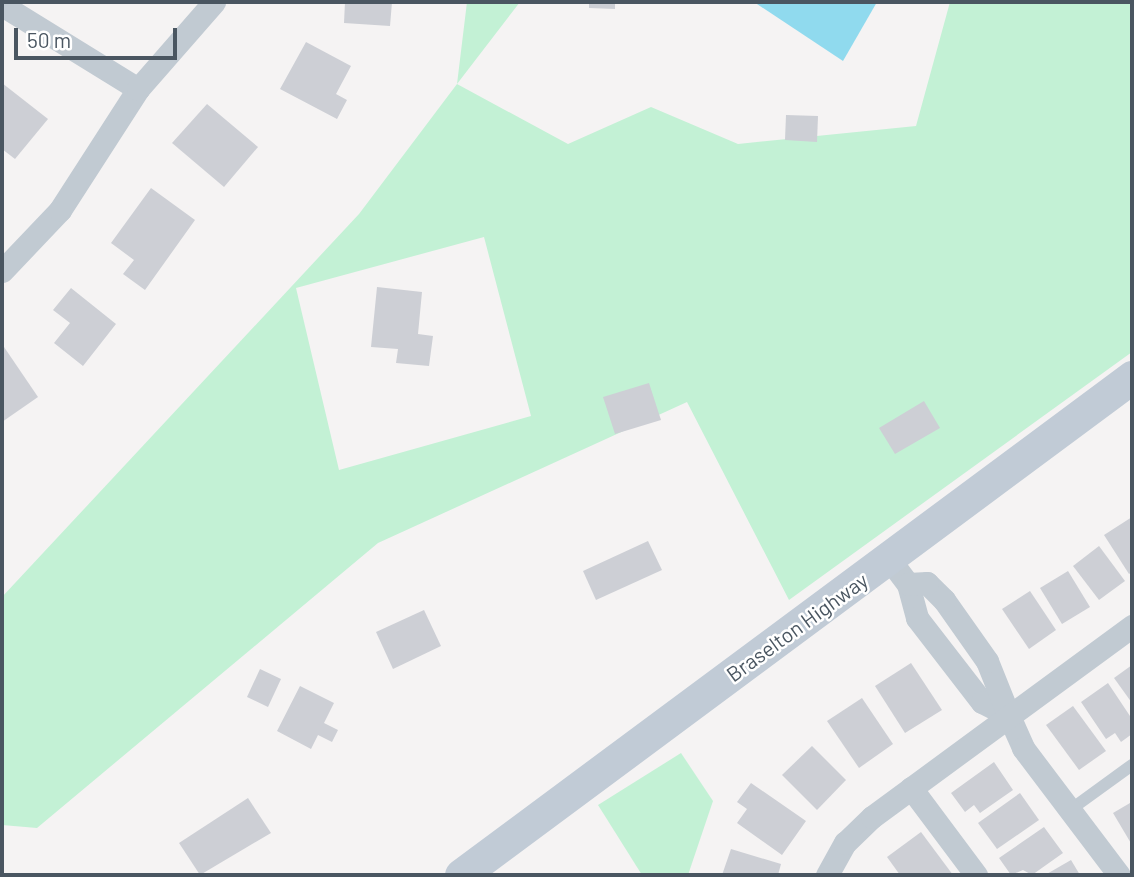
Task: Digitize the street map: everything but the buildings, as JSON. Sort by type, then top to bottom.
[{"type":"main road","name":"Braselton Highway","points":[[461,875],[899,572],[1132,377]]},
{"type":"street","points":[[2,271],[61,210],[138,89],[214,2]]},
{"type":"street","points":[[2,5],[138,89]]},
{"type":"street","points":[[899,572],[909,603],[925,629],[982,702],[1009,716]]},
{"type":"street","points":[[899,572],[927,583],[944,600],[987,661],[1023,748],[1119,875]]},
{"type":"street","points":[[827,875],[845,843],[911,788],[1132,626]]},
{"type":"street","points":[[911,788],[976,875]]},
{"type":"lane","points":[[1070,810],[1132,765]]},
{"type":"green space","points":[[467,2],[520,2],[457,84]]},
{"type":"green space","points":[[950,2],[1132,2],[1132,352],[789,600],[687,402],[378,543],[37,828],[2,825],[2,597],[359,214],[457,84],[568,144],[651,107],[738,144],[916,126]],"holes":[[[484,237],[531,416],[339,470],[296,288]]]},
{"type":"green space","points":[[681,753],[713,801],[688,875],[642,875],[598,805]]},
{"type":"water","points":[[754,2],[877,2],[843,61]]}]
